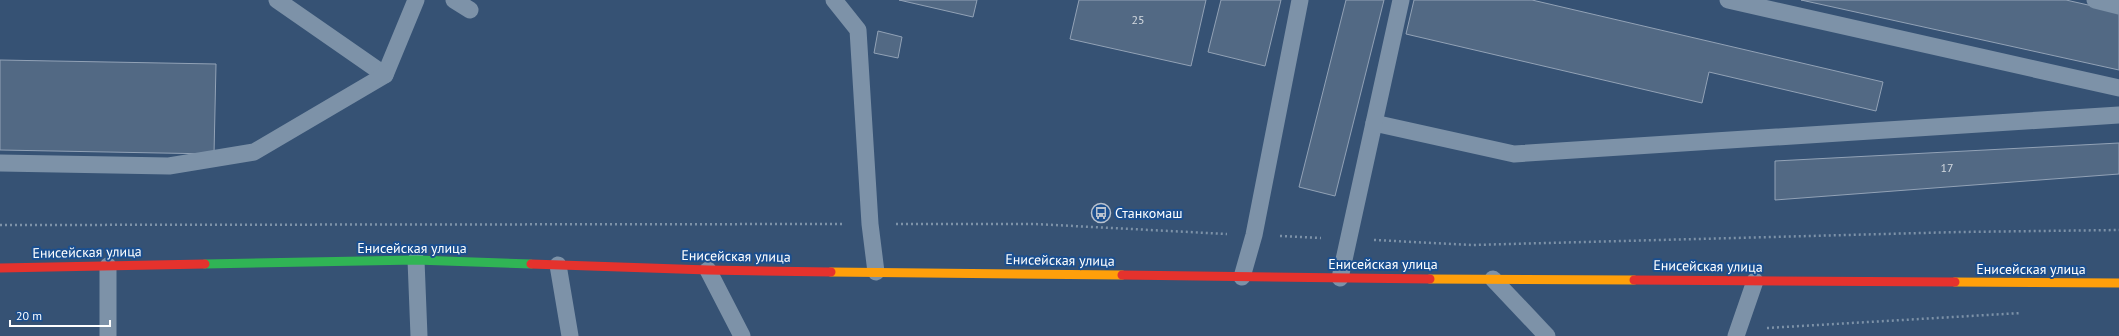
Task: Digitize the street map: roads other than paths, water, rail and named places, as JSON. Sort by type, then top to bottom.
[{"type":"street","name":"Енисейская улица","points":[[0,268],[416,260],[708,270],[1340,278],[2119,283]]},
{"type":"lane","points":[[278,0],[385,75]]},
{"type":"lane","points":[[0,163],[169,166],[254,152],[385,75],[416,0]]},
{"type":"lane","points":[[454,0],[470,10]]},
{"type":"lane","points":[[834,0],[858,30],[870,224],[876,272]]},
{"type":"lane","points":[[1242,277],[1254,235],[1300,0]]},
{"type":"lane","points":[[1340,278],[1347,239],[1401,0]]},
{"type":"lane","points":[[1728,0],[2119,88]]},
{"type":"lane","points":[[2095,0],[2119,6]]},
{"type":"lane","points":[[1374,123],[1514,154],[2119,115]]},
{"type":"lane","points":[[416,260],[419,336]]},
{"type":"lane","points":[[558,265],[570,336]]},
{"type":"lane","points":[[108,266],[108,336]]},
{"type":"lane","points":[[708,270],[742,336]]},
{"type":"lane","points":[[1493,278],[1547,336]]},
{"type":"lane","points":[[1737,333],[1755,281]]},
{"type":"place","name":"Станкомаш","points":[[1101,213]]}]
